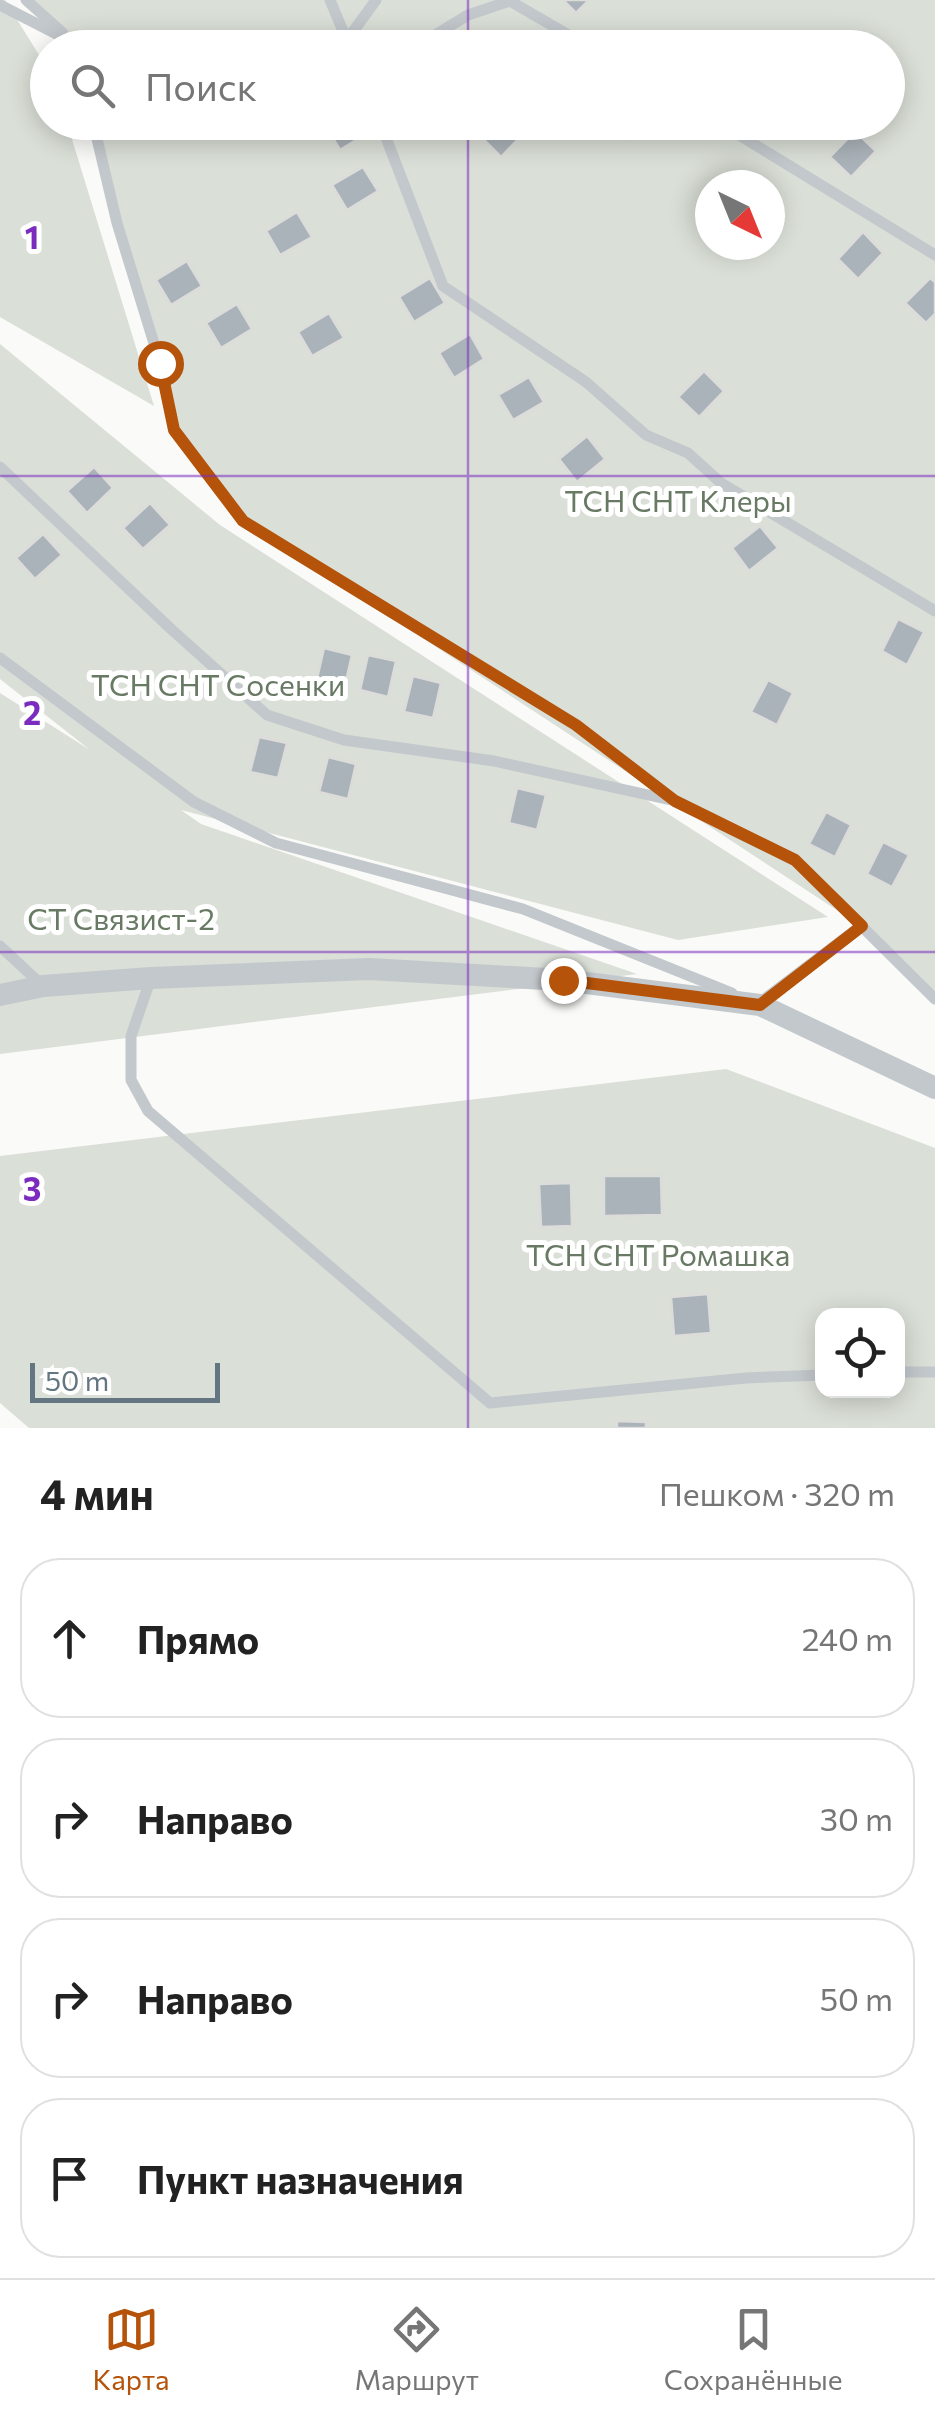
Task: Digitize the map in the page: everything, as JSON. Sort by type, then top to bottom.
[{"type":"street","points":[[0,995],[43,986],[151,978],[369,969],[563,980],[760,1005],[935,1088]]},
{"type":"lane","points":[[26,0],[59,30]]},
{"type":"lane","points":[[330,0],[343,30]]},
{"type":"lane","points":[[358,30],[376,0]]},
{"type":"lane","points":[[443,30],[468,15],[510,1],[560,30]]},
{"type":"lane","points":[[0,5],[47,30]]},
{"type":"lane","points":[[97,140],[117,222],[160,363],[174,430],[243,521],[576,725],[675,801],[795,860],[935,999]]},
{"type":"lane","points":[[387,140],[443,286],[586,382],[646,435],[688,453],[721,483],[935,612]]},
{"type":"lane","points":[[747,140],[935,255]]},
{"type":"lane","points":[[0,466],[171,629],[267,714],[344,740],[494,761],[675,801]]},
{"type":"lane","points":[[0,658],[194,802],[276,843],[524,909],[760,1005],[862,926]]},
{"type":"lane","points":[[0,946],[43,986]]},
{"type":"lane","points":[[151,978],[131,1036],[131,1080],[148,1111],[490,1403],[746,1378],[815,1375]]},
{"type":"lane","points":[[905,1372],[935,1372]]},
{"type":"green space","points":[[0,0],[5,0],[30,40],[30,140],[72,140],[154,406],[0,317]]},
{"type":"green space","name":"ТСН СНТ Клеры","points":[[26,0],[935,0],[935,1001],[861,926],[252,526],[174,430],[99,140],[905,140],[905,30],[57,30]]},
{"type":"green space","name":"ТСН СНТ Сосенки","points":[[0,344],[220,525],[828,917],[678,940],[181,810],[201,824],[637,974],[0,1054],[0,693],[90,750],[0,679]]},
{"type":"green space","name":"ТСН СНТ Ромашка","points":[[726,1069],[935,1148],[935,1428],[29,1428],[0,1403],[0,1156]]},
{"type":"building","points":[[563,0],[589,0],[576,13]]},
{"type":"building","points":[[334,140],[356,140],[340,150]]},
{"type":"building","points":[[484,140],[517,140],[501,157]]},
{"type":"building","points":[[846,140],[864,140],[876,151],[851,177],[830,157]]},
{"type":"building","points":[[363,167],[378,191],[347,210],[332,185]]},
{"type":"building","points":[[297,212],[312,237],[280,255],[266,231]]},
{"type":"building","points":[[863,232],[883,253],[858,279],[838,259]]},
{"type":"building","points":[[187,261],[202,286],[171,305],[156,280]]},
{"type":"building","points":[[430,278],[445,303],[414,322],[399,297]]},
{"type":"building","points":[[930,278],[935,282],[935,314],[926,323],[905,303]]},
{"type":"building","points":[[237,304],[252,329],[221,348],[206,323]]},
{"type":"building","points":[[329,313],[344,338],[312,356],[298,332]]},
{"type":"building","points":[[470,334],[484,359],[454,378],[439,353]]},
{"type":"building","points":[[704,371],[724,391],[699,417],[678,397]]},
{"type":"building","points":[[529,377],[544,402],[513,420],[498,395]]},
{"type":"building","points":[[587,436],[605,459],[577,482],[559,459]]},
{"type":"building","points":[[94,467],[113,488],[87,513],[67,491]]},
{"type":"building","points":[[150,503],[170,525],[143,549],[123,528]]},
{"type":"building","points":[[760,526],[778,548],[749,571],[732,548]]},
{"type":"building","points":[[43,534],[62,555],[35,579],[16,558]]},
{"type":"building","points":[[898,619],[924,632],[907,665],[882,651]]},
{"type":"building","points":[[324,648],[352,655],[344,690],[316,683]]},
{"type":"building","points":[[368,655],[396,661],[388,697],[360,690]]},
{"type":"building","points":[[413,676],[441,683],[433,718],[404,712]]},
{"type":"building","points":[[768,680],[793,693],[777,725],[751,712]]},
{"type":"building","points":[[259,737],[287,743],[278,778],[250,772]]},
{"type":"building","points":[[328,757],[356,764],[348,799],[319,792]]},
{"type":"building","points":[[517,788],[546,795],[537,830],[509,823]]},
{"type":"building","points":[[826,812],[851,825],[835,857],[809,844]]},
{"type":"building","points":[[883,842],[909,855],[892,887],[867,874]]},
{"type":"building","points":[[604,1176],[661,1176],[662,1215],[604,1216]]},
{"type":"building","points":[[571,1183],[572,1226],[541,1227],[539,1184]]},
{"type":"building","points":[[708,1294],[711,1333],[674,1336],[671,1297]]},
{"type":"building","points":[[617,1421],[646,1422],[646,1428],[617,1428]]},
{"type":"route","points":[[160,363],[174,430],[243,521],[576,725],[675,801],[795,860],[862,926],[760,1005],[563,980]]},
{"type":"park label","name":"СТ Связист-2","points":[[121,917]]}]
